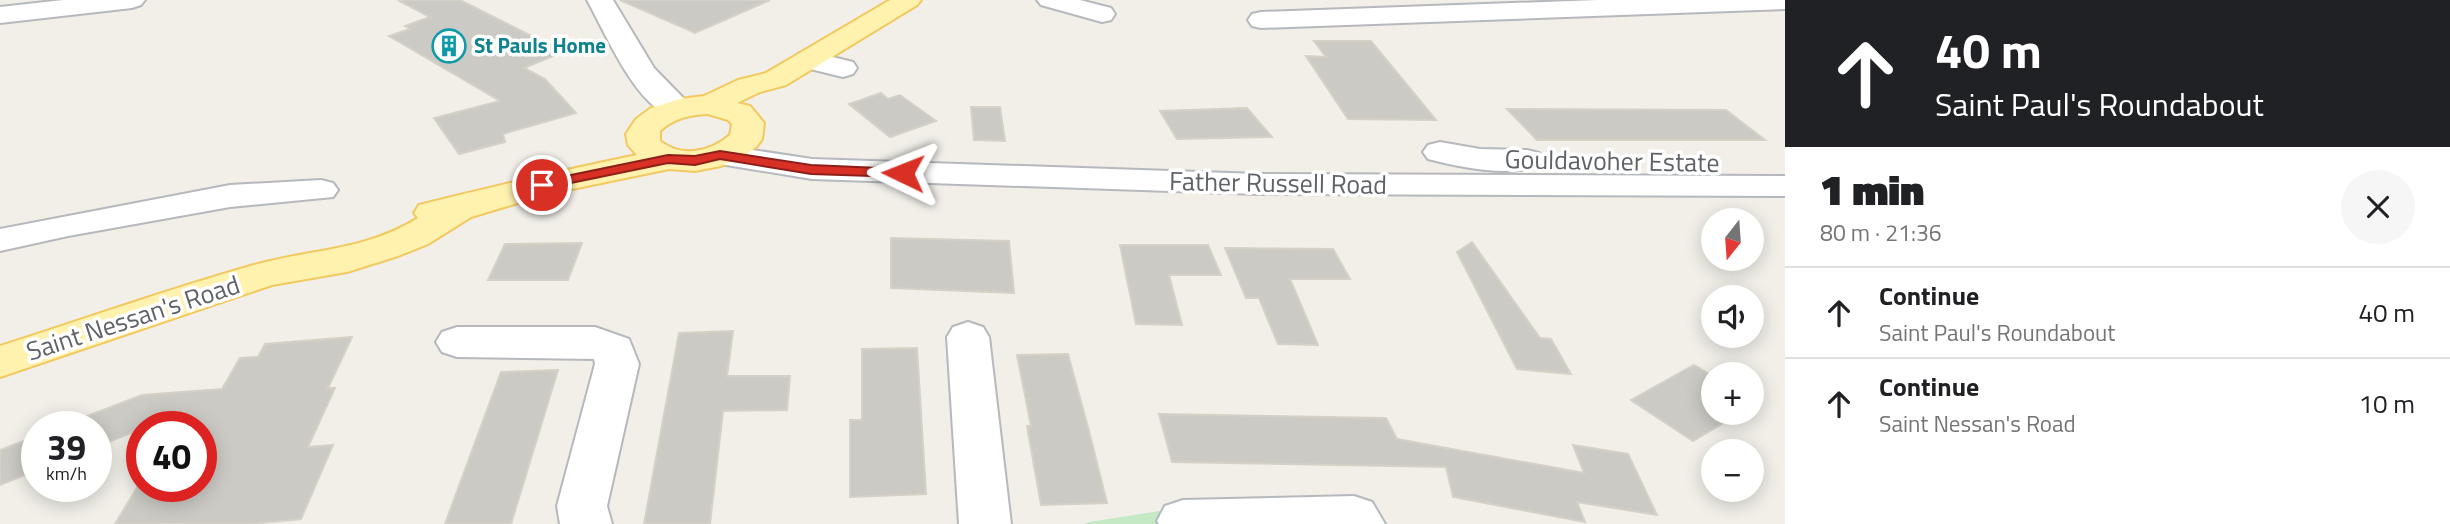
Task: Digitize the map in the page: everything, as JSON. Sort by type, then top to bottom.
[{"type":"main road","points":[[709,105],[749,86],[776,79],[908,0]]},
{"type":"main road","points":[[737,138],[767,103],[776,79]]},
{"type":"main road","points":[[678,108],[709,105],[730,109],[737,138]]},
{"type":"main road","name":"Saint Nessan's Road","points":[[542,185],[642,134],[655,118],[678,108]]},
{"type":"main road","points":[[642,134],[644,145],[649,150],[668,159]]},
{"type":"main road","name":"Saint Nessan's Road","points":[[0,362],[266,274],[347,260],[385,248],[415,236],[458,209],[542,185],[668,159],[695,160],[737,138]]},
{"type":"street","points":[[0,15],[132,0]]},
{"type":"street","points":[[600,0],[657,91],[663,99],[678,108]]},
{"type":"street","points":[[1050,0],[1102,14]]},
{"type":"street","points":[[1261,20],[1366,8],[1785,1]]},
{"type":"street","points":[[808,60],[843,68]]},
{"type":"street","name":"Father Russell Road","points":[[737,138],[771,164],[849,171],[1259,184],[1785,186]]},
{"type":"street","name":"Gouldavoher Estate","points":[[1440,152],[1480,159],[1785,163]]},
{"type":"street","points":[[0,240],[230,195],[265,204],[321,190]]},
{"type":"street","points":[[968,337],[985,524]]},
{"type":"street","points":[[457,342],[595,342],[614,350],[617,364],[582,506],[586,524]]},
{"type":"street","points":[[1183,521],[1354,517],[1359,524]]},
{"type":"green space","points":[[1160,511],[1165,524],[1084,524],[1089,522]]},
{"type":"building","points":[[398,0],[460,0],[563,52],[524,68],[545,79],[576,113],[503,134],[505,142],[459,154],[434,118],[500,101],[389,36],[410,29],[405,26],[430,17]]},
{"type":"building","points":[[620,0],[770,0],[695,33]]},
{"type":"building","points":[[1314,41],[1371,41],[1436,120],[1348,119],[1306,56],[1326,57]]},
{"type":"building","points":[[881,93],[888,99],[900,95],[936,121],[890,137],[849,104]]},
{"type":"building","points":[[971,107],[1000,107],[1005,141],[974,140]]},
{"type":"building","points":[[1247,108],[1272,137],[1177,139],[1160,111]]},
{"type":"building","points":[[1507,109],[1726,110],[1765,140],[1537,140]]},
{"type":"building","points":[[891,238],[1009,241],[1014,293],[891,288]]},
{"type":"building","points":[[1472,242],[1540,338],[1551,339],[1571,374],[1517,369],[1457,252]]},
{"type":"building","points":[[582,243],[568,280],[488,280],[505,244]]},
{"type":"building","points":[[1120,245],[1208,245],[1221,275],[1169,275],[1182,325],[1136,324]]},
{"type":"building","points":[[1225,248],[1333,249],[1350,279],[1290,279],[1318,345],[1278,344],[1259,298],[1246,298]]},
{"type":"building","points":[[733,331],[727,376],[790,376],[787,410],[723,411],[710,524],[644,524],[679,333]]},
{"type":"building","points":[[352,337],[328,388],[335,388],[308,447],[333,445],[301,519],[251,524],[115,524],[128,502],[217,502],[217,411],[126,411],[126,435],[112,441],[112,411],[100,411],[142,395],[222,389],[240,358],[258,357],[265,344]]},
{"type":"building","points":[[917,348],[926,494],[850,497],[850,420],[862,420],[862,349]]},
{"type":"building","points":[[1068,354],[1107,503],[1041,505],[1027,426],[1031,426],[1017,355]]},
{"type":"building","points":[[1694,365],[1701,369],[1701,425],[1720,425],[1693,441],[1631,400]]},
{"type":"building","points":[[558,370],[511,524],[445,524],[501,372]]},
{"type":"building","points":[[1159,414],[1386,418],[1397,439],[1584,473],[1573,445],[1628,454],[1657,515],[1577,502],[1585,522],[1453,497],[1446,467],[1172,462]]},
{"type":"building","points":[[21,442],[21,476],[0,485],[0,450]]},
{"type":"place","name":"St Pauls Home","points":[[449,46]]},
{"type":"route","points":[[542,185],[668,159],[708,159],[720,155],[811,169],[903,173]]}]
